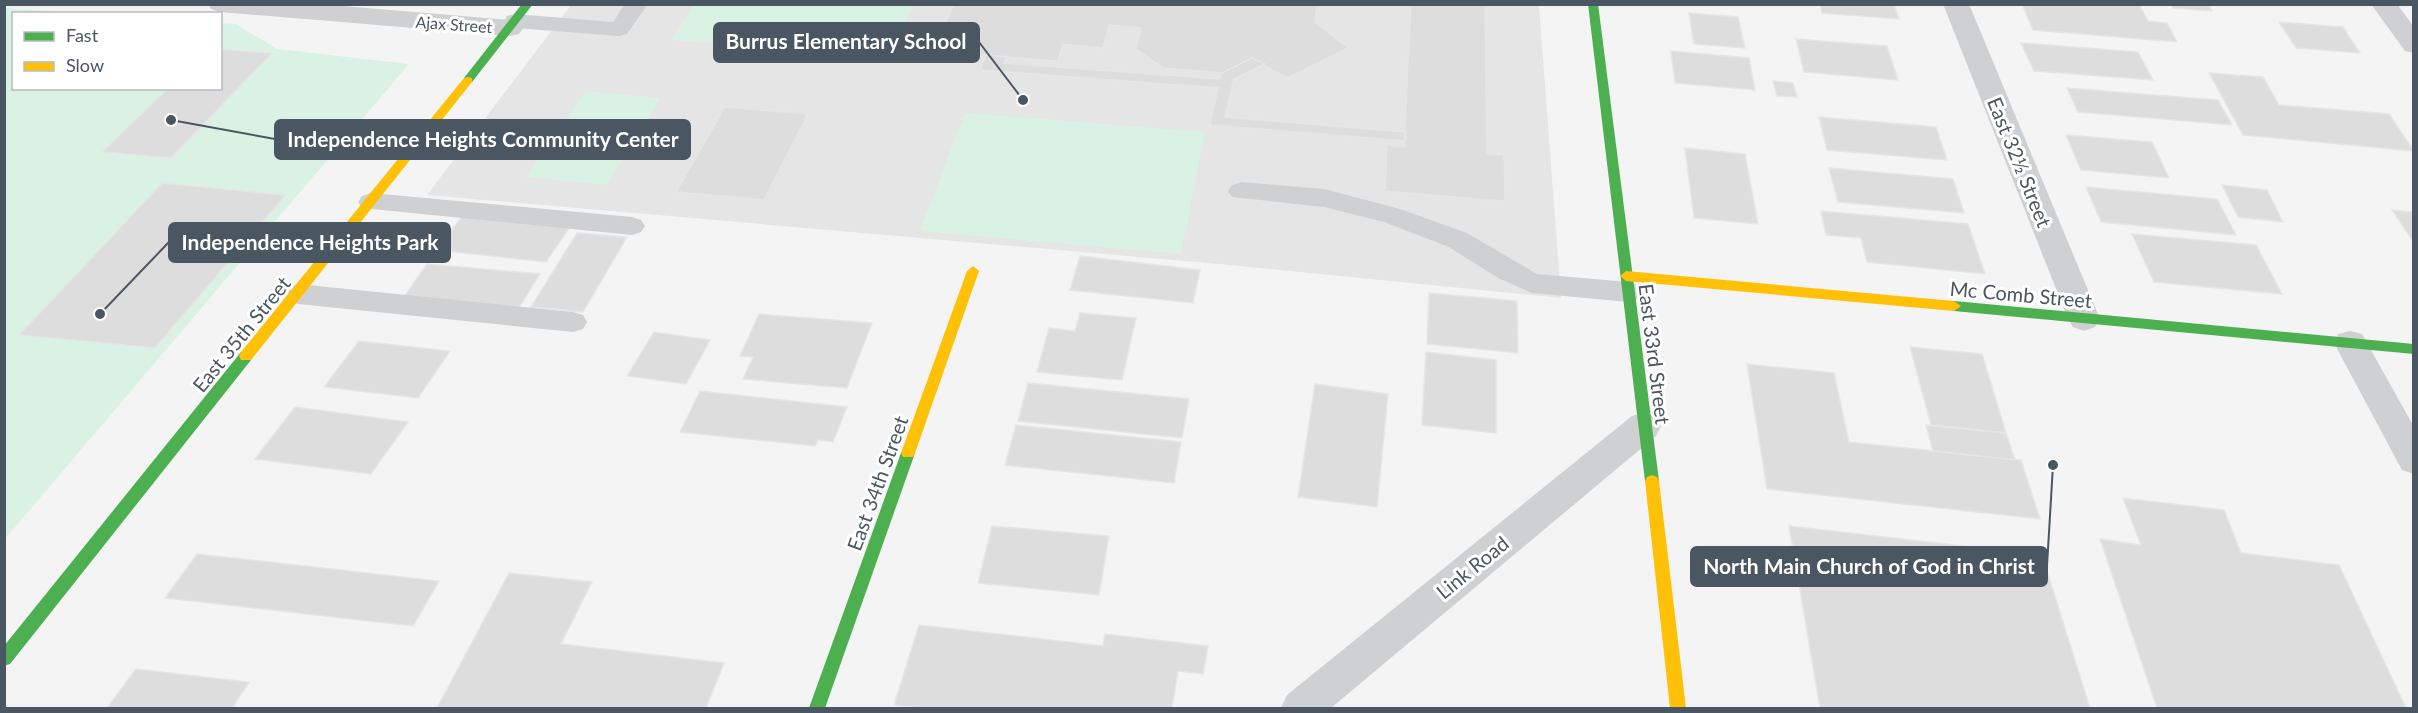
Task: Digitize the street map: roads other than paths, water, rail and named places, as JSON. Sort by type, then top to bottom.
[{"type":"street","name":"Ajax Street","points":[[220,4],[518,18]]},
{"type":"street","name":"East 33rd Street","points":[[1593,4],[1678,708]]},
{"type":"street","name":"East 32½ Street","points":[[1956,4],[2084,319]]},
{"type":"street","points":[[2383,4],[2414,45]]},
{"type":"street","name":"East 35th Street","points":[[4,659],[518,18]]},
{"type":"street","name":"East 34th Street","points":[[817,708],[973,271]]},
{"type":"street","name":"Mc Comb Street","points":[[1627,284],[2084,319],[2414,349]]},
{"type":"street","points":[[2349,343],[2414,460]]},
{"type":"street","name":"Link Road","points":[[1300,708],[1644,426]]},
{"type":"lane","points":[[518,18],[620,29],[637,4]]},
{"type":"lane","points":[[1241,191],[1324,198],[1391,215],[1458,240],[1508,271],[1532,282],[1627,284]]},
{"type":"lane","points":[[371,202],[632,226]]},
{"type":"lane","points":[[298,294],[573,322]]},
{"type":"place","name":"Burrus Elementary School","points":[[1023,100]]},
{"type":"place","name":"Independence Heights Community Center","points":[[171,120]]},
{"type":"place","name":"Independence Heights Park","points":[[100,314]]},
{"type":"place","name":"North Main Church of God in Christ","points":[[2053,465]]}]
